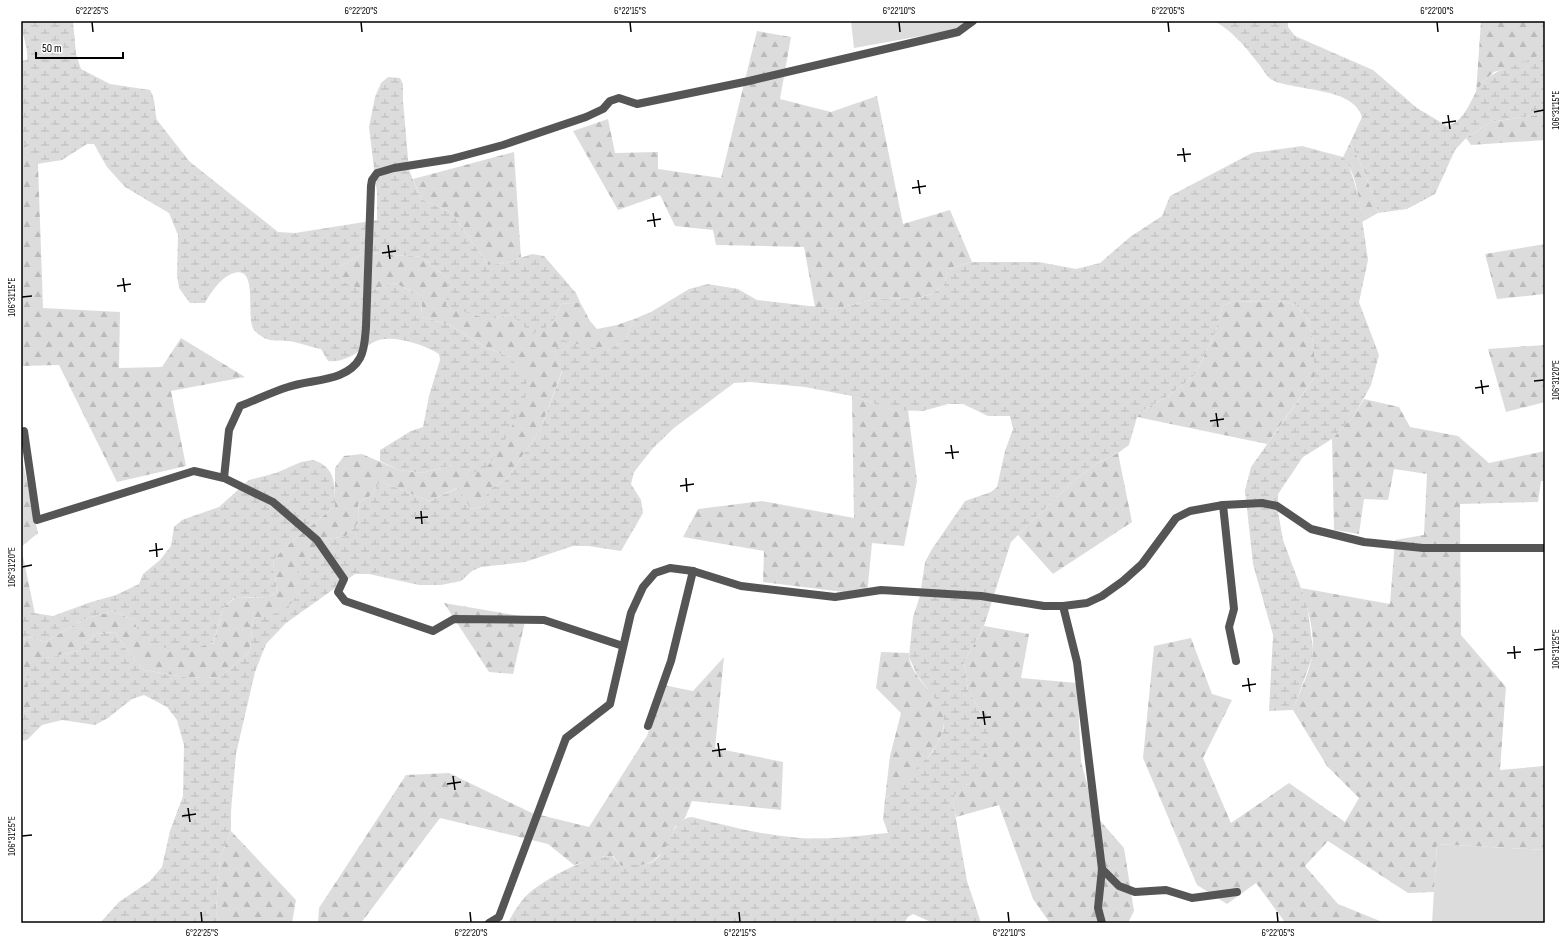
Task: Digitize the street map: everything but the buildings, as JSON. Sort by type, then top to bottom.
[{"type":"street","points":[[224,478],[229,430],[240,406],[288,386],[336,376],[354,365],[360,358],[363,350],[366,327],[371,186],[372,180],[377,173],[394,168],[450,159],[503,145],[586,117],[603,109],[610,101],[619,98],[637,104],[749,81],[958,32],[973,21]]},
{"type":"street","points":[[21,432],[24,431],[37,520],[194,470],[224,478],[273,502],[317,540],[344,579],[338,592],[345,601],[433,631],[454,619],[544,620],[623,646]]},
{"type":"street","points":[[489,923],[499,917],[566,738],[610,704],[634,606],[643,587],[655,573],[670,568],[693,571],[741,586],[835,597],[881,590],[981,596],[1044,606],[1063,606],[1087,603],[1102,596],[1123,582],[1142,564],[1176,518],[1190,511],[1223,505],[1262,503],[1277,506],[1311,529],[1364,542],[1391,546],[1423,548],[1545,548]]},
{"type":"street","points":[[1223,505],[1234,609],[1228,627],[1236,662]]},
{"type":"street","points":[[648,726],[671,661],[693,571]]},
{"type":"street","points":[[1063,606],[1077,662],[1102,869],[1098,908],[1102,923]]},
{"type":"street","points":[[1102,869],[1119,886],[1135,892],[1166,890],[1192,898],[1237,892]]},
{"type":"green space","points":[[21,21],[73,21],[76,54],[81,69],[110,84],[150,90],[153,97],[157,120],[189,161],[278,232],[295,233],[377,220],[377,193],[369,127],[375,97],[381,83],[388,77],[400,78],[403,84],[409,170],[421,199],[452,213],[488,265],[506,263],[532,254],[544,256],[576,293],[580,302],[561,304],[552,324],[533,334],[510,314],[490,320],[446,306],[448,279],[422,257],[365,253],[340,266],[341,281],[366,292],[394,283],[422,296],[421,317],[448,324],[487,348],[510,357],[527,377],[525,401],[499,451],[487,467],[469,475],[453,465],[422,473],[399,470],[380,461],[380,450],[411,431],[423,427],[429,396],[440,360],[439,354],[417,344],[399,340],[383,339],[376,341],[348,358],[328,361],[321,349],[289,341],[275,341],[267,339],[259,335],[252,325],[249,283],[246,276],[240,272],[231,274],[223,279],[205,303],[190,303],[179,288],[177,275],[178,235],[169,213],[125,187],[107,167],[94,144],[87,144],[62,160],[37,164],[21,138],[21,61],[27,60],[27,55]]},
{"type":"green space","points":[[851,21],[966,21],[960,29],[854,48]]},
{"type":"green space","points":[[1214,21],[1288,21],[1288,27],[1295,36],[1373,70],[1417,108],[1447,126],[1454,123],[1465,112],[1476,92],[1485,80],[1499,71],[1538,56],[1545,51],[1545,114],[1491,122],[1466,138],[1455,150],[1435,194],[1407,209],[1378,213],[1366,177],[1350,143],[1362,117],[1357,107],[1348,100],[1336,95],[1323,91],[1282,84],[1270,79],[1238,40],[1221,25]]},
{"type":"green space","points":[[1481,21],[1545,21],[1545,52],[1531,61],[1494,72],[1483,82],[1476,94]]},
{"type":"green space","points":[[757,31],[791,37],[780,99],[831,112],[877,96],[903,224],[950,210],[972,262],[949,269],[944,285],[932,294],[917,298],[875,299],[835,309],[815,307],[804,247],[716,245],[713,230],[675,226],[660,195],[618,210],[573,131],[608,119],[615,153],[658,152],[658,169],[721,178]]},
{"type":"green space","points":[[1545,114],[1545,140],[1471,145],[1466,138],[1491,122]]},
{"type":"green space","points":[[21,138],[38,164],[43,308],[120,312],[119,368],[162,367],[181,338],[245,377],[171,391],[186,466],[117,482],[59,365],[21,366]]},
{"type":"green space","points":[[1350,143],[1366,177],[1378,213],[1362,222],[1359,197],[1354,179],[1343,157]]},
{"type":"green space","points":[[1302,146],[1343,157],[1348,162],[1359,198],[1368,260],[1359,302],[1379,355],[1371,385],[1355,414],[1332,439],[1303,457],[1278,494],[1278,512],[1283,540],[1307,604],[1313,649],[1312,658],[1293,710],[1269,711],[1273,635],[1253,564],[1245,490],[1251,467],[1314,378],[1314,347],[1308,319],[1296,305],[1277,301],[1232,302],[1223,306],[1214,336],[1194,376],[1168,396],[1142,411],[1137,417],[1129,445],[1118,453],[1096,464],[1069,485],[1011,542],[984,626],[964,662],[968,690],[988,725],[989,744],[978,768],[967,784],[955,795],[953,802],[967,881],[981,923],[933,923],[913,914],[908,917],[904,923],[508,923],[517,907],[529,893],[557,874],[569,868],[592,859],[612,856],[621,866],[652,862],[663,851],[674,829],[679,823],[684,819],[692,817],[778,836],[840,838],[888,833],[883,819],[885,799],[931,754],[940,739],[944,727],[944,719],[940,705],[917,675],[909,657],[913,617],[920,596],[925,562],[932,549],[965,501],[991,492],[997,487],[1005,451],[1013,429],[1010,416],[988,416],[963,404],[948,404],[923,411],[893,410],[852,396],[805,387],[750,382],[734,383],[674,428],[653,448],[634,472],[631,484],[641,500],[643,513],[621,551],[588,546],[573,546],[525,562],[481,567],[472,571],[461,581],[441,585],[419,585],[369,574],[355,574],[286,623],[266,644],[255,672],[236,754],[231,811],[231,831],[220,859],[216,911],[219,923],[100,923],[119,902],[150,881],[162,867],[170,831],[183,796],[184,745],[177,720],[167,707],[144,695],[132,699],[108,718],[95,725],[62,720],[42,725],[27,740],[21,741],[21,714],[31,707],[26,673],[46,658],[78,651],[95,634],[115,632],[125,648],[144,670],[190,678],[221,677],[250,651],[253,618],[276,613],[291,603],[302,590],[296,565],[322,540],[346,536],[359,522],[358,502],[366,499],[372,494],[380,481],[429,501],[458,488],[471,509],[487,506],[486,491],[505,481],[540,430],[562,372],[555,350],[562,340],[606,351],[625,340],[634,319],[651,312],[689,289],[708,284],[738,289],[757,300],[835,309],[875,299],[917,298],[932,294],[944,285],[949,269],[972,262],[1039,262],[1076,269],[1100,263],[1130,237],[1162,216],[1170,196],[1252,153]]},
{"type":"green space","points":[[514,152],[521,258],[506,263],[488,265],[452,213],[421,199],[413,179]]},
{"type":"green space","points":[[1545,244],[1545,296],[1544,294],[1497,299],[1485,254]]},
{"type":"green space","points":[[365,253],[422,257],[448,279],[490,320],[510,314],[533,333],[552,324],[561,304],[580,302],[590,321],[597,329],[617,325],[634,319],[625,340],[606,351],[555,350],[562,371],[540,430],[505,481],[486,491],[488,506],[471,509],[457,488],[429,501],[380,481],[372,494],[366,499],[358,502],[359,522],[346,536],[322,540],[306,583],[293,602],[285,609],[275,614],[253,618],[250,651],[221,677],[190,678],[144,670],[125,648],[115,632],[95,634],[78,651],[46,658],[31,707],[21,714],[21,641],[29,637],[45,642],[85,619],[113,611],[133,620],[213,644],[224,607],[235,598],[269,597],[277,591],[273,561],[283,549],[335,506],[335,468],[344,456],[362,454],[399,470],[422,473],[453,465],[510,357],[487,348],[448,324],[421,317],[422,296],[394,283],[366,292],[340,281],[340,266]]},
{"type":"green space","points":[[1277,301],[1296,305],[1308,319],[1314,347],[1314,378],[1267,444],[1137,417],[1142,411],[1168,396],[1194,376],[1214,336],[1223,306],[1232,302]]},
{"type":"green space","points":[[1545,345],[1545,402],[1506,412],[1488,349]]},
{"type":"green space","points":[[852,396],[893,410],[908,410],[917,481],[904,546],[872,543],[867,595],[763,582],[764,551],[683,537],[698,509],[762,501],[854,518]]},
{"type":"green space","points":[[1364,399],[1399,407],[1410,427],[1458,436],[1489,463],[1545,451],[1545,481],[1541,481],[1538,502],[1460,504],[1461,635],[1506,687],[1500,770],[1545,766],[1545,850],[1437,844],[1434,892],[1408,893],[1328,841],[1305,866],[1338,904],[1385,923],[1282,923],[1284,921],[1256,883],[1227,904],[1197,885],[1143,758],[1154,646],[1191,638],[1212,694],[1232,700],[1203,758],[1231,823],[1289,783],[1345,822],[1359,798],[1327,766],[1293,710],[1308,671],[1313,650],[1311,622],[1301,588],[1390,604],[1395,540],[1424,535],[1427,474],[1394,469],[1388,500],[1364,499],[1359,534],[1334,530],[1332,439],[1355,414]]},
{"type":"green space","points":[[1118,453],[1132,522],[1053,574],[1018,535],[1069,485],[1096,464]]},
{"type":"green space","points":[[21,454],[38,533],[21,547]]},
{"type":"green space","points":[[313,460],[326,467],[333,478],[335,506],[283,549],[273,561],[277,591],[269,597],[234,598],[224,607],[213,643],[186,651],[145,645],[133,620],[113,611],[85,619],[45,642],[29,637],[21,641],[21,611],[53,616],[88,603],[116,595],[139,584],[143,574],[160,560],[171,546],[174,527],[182,520],[219,507],[249,480],[276,473],[301,462]]},
{"type":"green space","points":[[21,547],[35,614],[21,611]]},
{"type":"green space","points":[[444,603],[526,617],[513,674],[489,672]]},
{"type":"green space","points":[[984,626],[1029,634],[1021,678],[1077,683],[1081,762],[1096,816],[1124,848],[1134,911],[1128,923],[1050,923],[1033,899],[999,805],[956,817],[953,802],[955,795],[967,784],[988,725],[968,690],[964,662]]},
{"type":"green space","points":[[881,652],[909,653],[910,662],[914,671],[939,702],[944,718],[943,732],[937,745],[917,769],[885,799],[890,756],[901,713],[876,688]]},
{"type":"green space","points":[[724,657],[715,748],[783,762],[781,810],[692,801],[685,818],[675,827],[665,850],[653,861],[644,865],[621,866],[613,856],[605,856],[574,865],[548,844],[440,818],[361,923],[318,923],[319,908],[406,775],[449,773],[532,813],[589,827],[647,736],[663,685],[693,691]]},
{"type":"green space","points":[[231,831],[296,900],[292,923],[219,923],[216,911],[220,859]]},
{"type":"green space","points":[[1437,844],[1545,850],[1545,923],[1432,923]]}]
